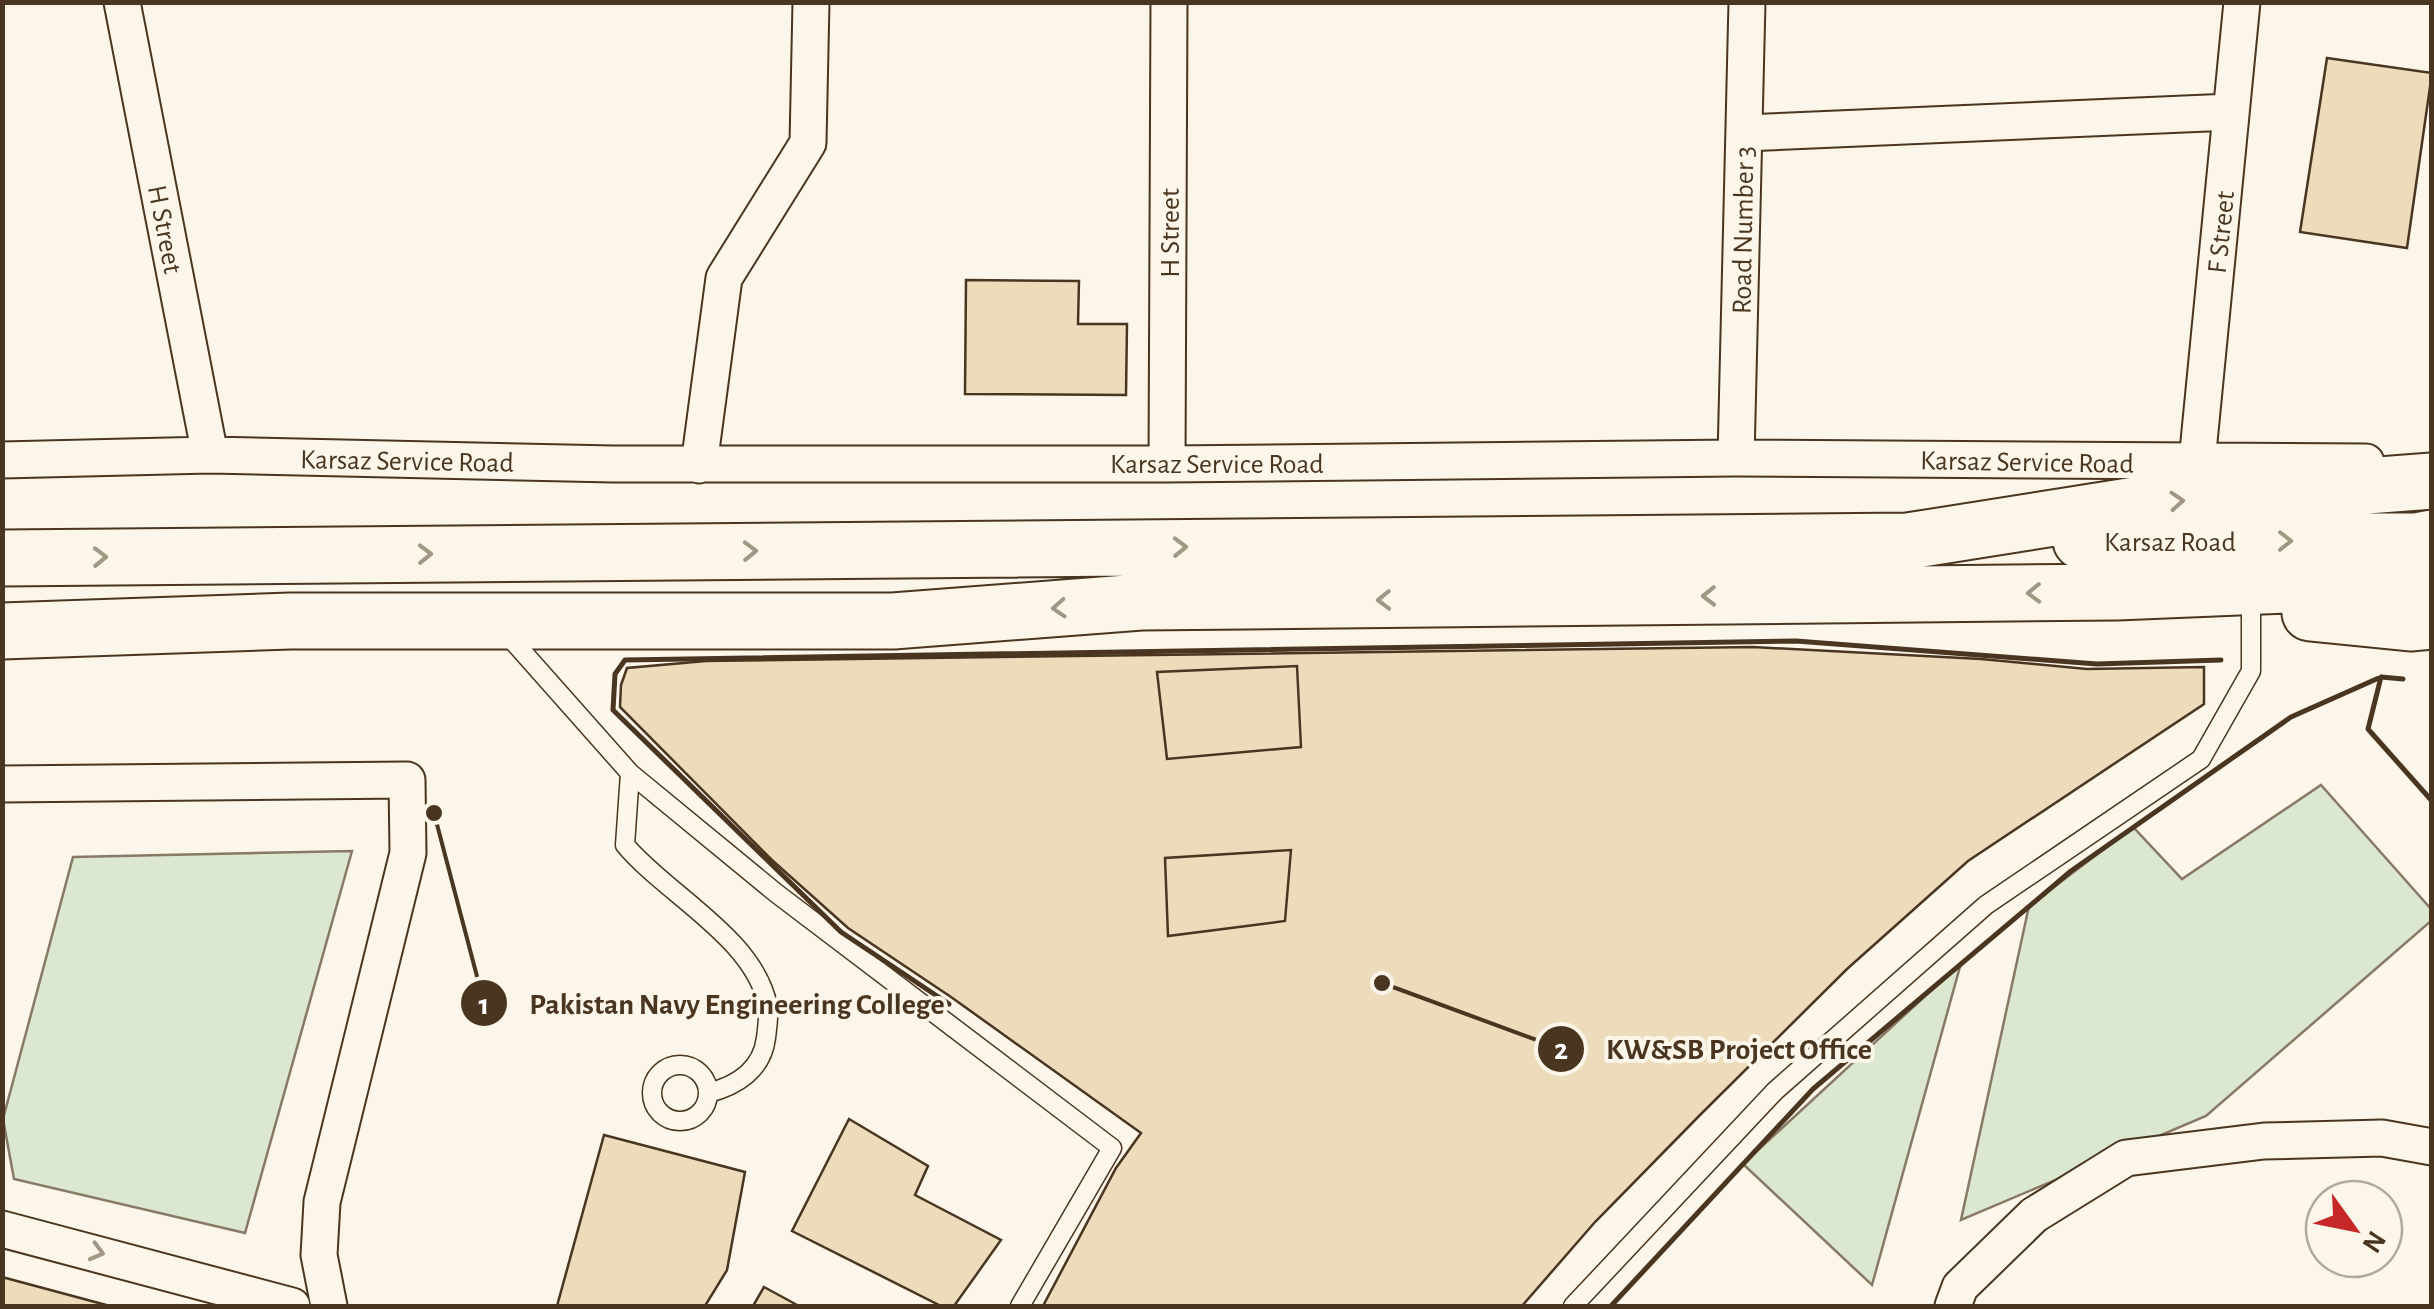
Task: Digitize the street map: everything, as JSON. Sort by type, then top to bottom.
[{"type":"highway","points":[[2,558],[1908,541],[2154,502],[2432,481]]},
{"type":"highway","name":"Karsaz Road","points":[[1908,541],[2416,541],[2426,580]]},
{"type":"highway","points":[[2,631],[290,622],[894,620],[1142,602],[2118,592],[2426,580],[2410,623],[2118,592]]},
{"type":"street","name":"H Street","points":[[122,2],[210,455]]},
{"type":"street","points":[[699,464],[724,278],[808,143],[811,2]]},
{"type":"street","name":"H Street","points":[[1166,464],[1170,2]]},
{"type":"street","name":"Road Number 3","points":[[1736,458],[1747,2]]},
{"type":"street","name":"F Street","points":[[2198,462],[2242,2]]},
{"type":"street","points":[[1744,133],[2231,112]]},
{"type":"street","name":"Karsaz Service Road","points":[[2,460],[210,455],[699,464],[1736,458],[2382,462],[2432,454]]},
{"type":"street","points":[[2,784],[408,780],[408,853],[322,1202],[319,1256],[329,1306]]},
{"type":"street","points":[[1953,1306],[1960,1288],[2034,1215],[2126,1158],[2264,1141],[2382,1138],[2432,1147]]},
{"type":"street","points":[[2,1229],[292,1306]]},
{"type":"lane","points":[[1573,1306],[1775,1091],[1986,905],[2202,758],[2250,671],[2251,607]]},
{"type":"lane","points":[[495,620],[630,774],[776,894],[1112,1148],[1020,1306]]},
{"type":"lane","points":[[630,774],[625,846],[741,953],[762,988],[768,1010],[764,1049],[755,1066],[733,1087],[708,1094]]},
{"type":"green space","points":[[2321,785],[2431,909],[2431,921],[2206,1116],[1961,1220],[2029,906],[2133,827],[2182,879]]},
{"type":"green space","points":[[352,851],[245,1233],[14,1179],[3,1119],[73,857]]},
{"type":"green space","points":[[1961,963],[1872,1285],[1743,1164]]},
{"type":"building","points":[[2327,58],[2432,73],[2407,248],[2300,232]]},
{"type":"building","points":[[966,280],[1079,281],[1078,324],[1127,324],[1126,395],[965,394]]},
{"type":"building","points":[[1753,647],[1981,659],[2087,669],[2204,667],[2204,704],[1968,861],[1847,969],[1699,1116],[1595,1222],[1522,1306],[1043,1306],[1116,1168],[1141,1133],[848,928],[773,861],[620,707],[627,668],[706,661]]},
{"type":"building","points":[[1297,666],[1301,747],[1167,759],[1157,672]]},
{"type":"building","points":[[1291,850],[1285,921],[1168,936],[1165,858]]},
{"type":"building","points":[[849,1119],[928,1166],[915,1195],[1001,1240],[954,1306],[941,1306],[792,1231]]},
{"type":"building","points":[[604,1135],[745,1172],[727,1270],[705,1306],[557,1306]]},
{"type":"building","points":[[2,1277],[110,1306],[2,1306]]},
{"type":"building","points":[[764,1287],[799,1306],[753,1306]]},
{"type":"wall","points":[[949,1004],[841,932],[613,710],[615,674],[625,660],[1796,641],[2097,664],[2221,660]]},
{"type":"wall","points":[[2403,679],[2381,677],[2368,729],[2432,801]]},
{"type":"wall","points":[[1611,1306],[1813,1089],[2071,871],[2291,717],[2381,677]]},
{"type":"place","name":"Pakistan Navy Engineering College","points":[[434,813]]},
{"type":"place","name":"KW&SB Project Office","points":[[1382,983]]}]
